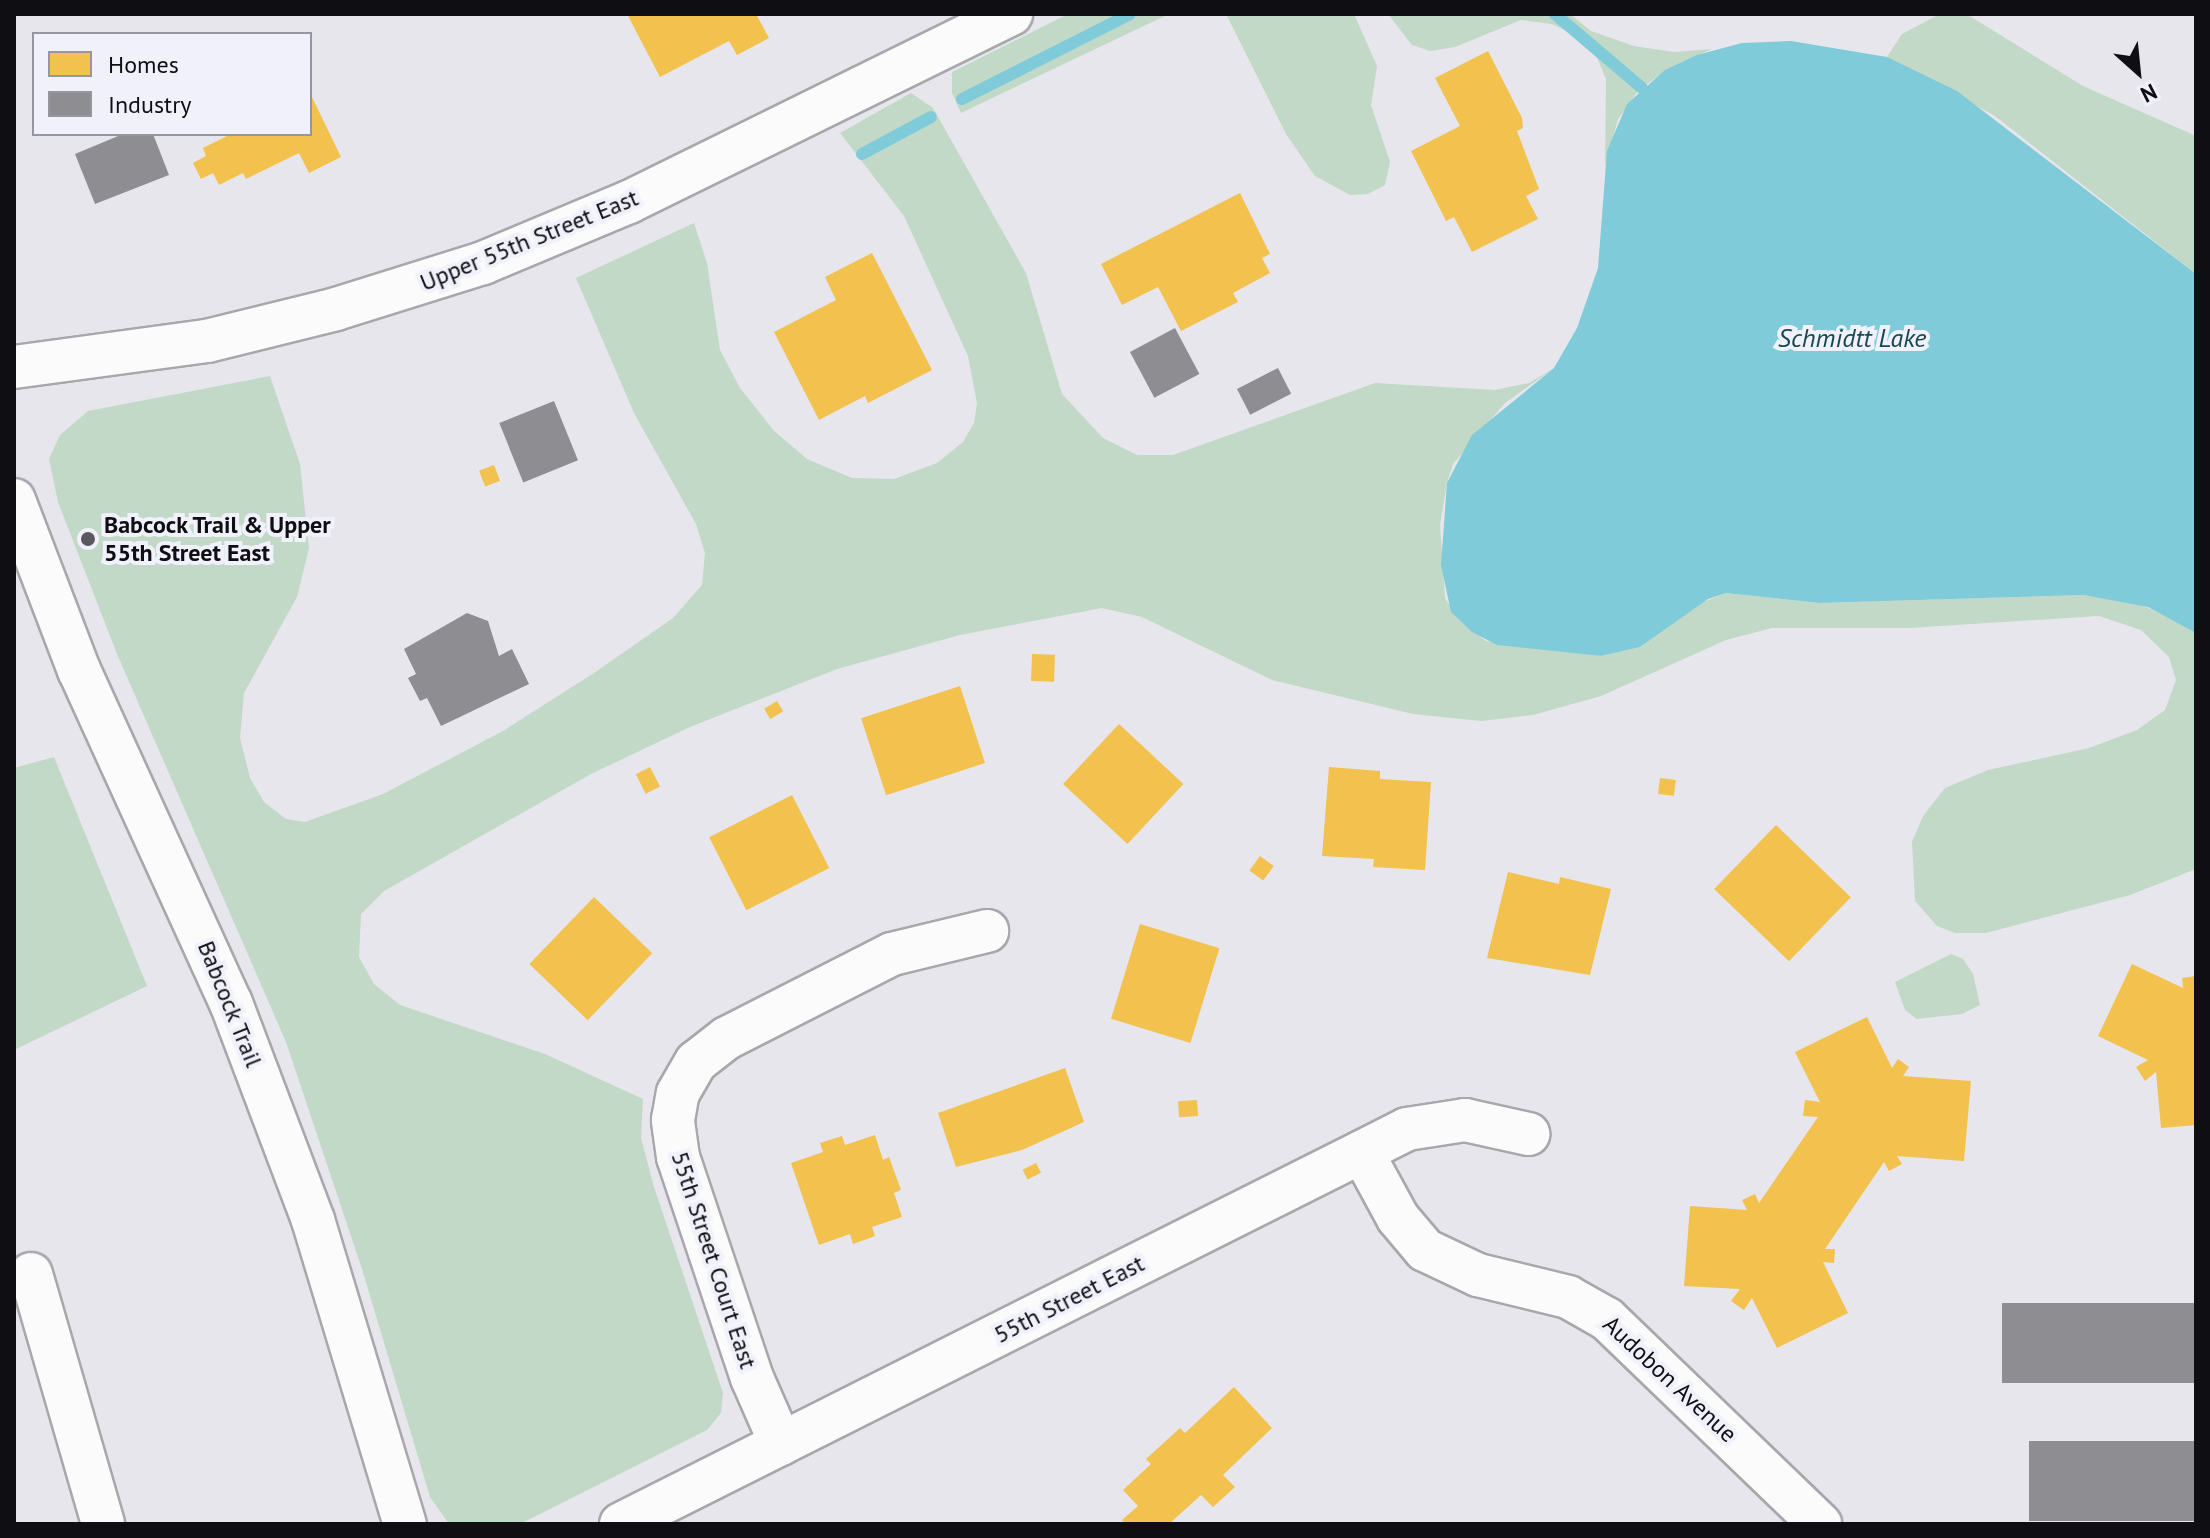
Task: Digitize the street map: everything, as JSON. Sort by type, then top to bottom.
[{"type":"street","name":"Upper 55th Street East","points":[[14,367],[207,341],[359,303],[483,263],[629,202],[1011,14]]},
{"type":"street","name":"Babcock Trail","points":[[14,500],[82,679],[231,1003],[317,1233],[405,1524]]},
{"type":"street","name":"55th Street Court East","points":[[781,1444],[752,1378],[678,1157],[673,1120],[678,1093],[696,1062],[727,1038],[892,954],[987,931]]},
{"type":"street","name":"55th Street East","points":[[621,1524],[1407,1129],[1440,1121],[1491,1123],[1528,1134]]},
{"type":"street","name":"Audobon Avenue","points":[[1362,1152],[1398,1218],[1425,1250],[1478,1275],[1568,1297],[1607,1319],[1820,1524]]},
{"type":"street","points":[[31,1274],[103,1524]]},
{"type":"green space","points":[[1068,14],[1169,14],[961,113],[952,93],[952,72]]},
{"type":"green space","points":[[1226,14],[1354,14],[1377,66],[1371,105],[1390,162],[1385,185],[1368,194],[1350,195],[1315,176],[1286,134]]},
{"type":"green space","points":[[1388,14],[1570,14],[1591,31],[1634,46],[1674,52],[1712,49],[1666,70],[1638,91],[1618,119],[1605,167],[1606,79],[1596,55],[1580,38],[1552,24],[1521,20],[1455,47],[1430,51],[1412,45]]},
{"type":"green space","points":[[1940,14],[1968,15],[2083,86],[2196,136],[2196,274],[1995,116],[1887,57],[1902,34]]},
{"type":"green space","points":[[911,93],[933,108],[1026,273],[1062,394],[1103,438],[1137,455],[1173,455],[1375,383],[1495,390],[1529,383],[1554,368],[1505,403],[1453,464],[1447,483],[1440,525],[1445,598],[1459,620],[1486,641],[1601,656],[1640,647],[1703,602],[1726,593],[1819,603],[2084,595],[2135,602],[2183,624],[2196,633],[2196,869],[2130,895],[1986,933],[1955,933],[1937,926],[1915,901],[1912,842],[1923,816],[1945,788],[1988,770],[2089,748],[2137,730],[2165,710],[2176,680],[2169,657],[2141,630],[2099,616],[1909,628],[1772,628],[1726,640],[1601,696],[1533,715],[1481,721],[1413,714],[1272,680],[1142,617],[1102,608],[960,635],[837,669],[690,727],[591,774],[384,891],[361,914],[359,957],[374,984],[400,1005],[545,1054],[643,1099],[641,1138],[654,1187],[723,1393],[721,1413],[707,1430],[520,1524],[449,1524],[430,1497],[362,1269],[286,1042],[117,654],[58,502],[49,459],[60,435],[88,411],[270,376],[300,464],[309,548],[297,597],[244,693],[240,738],[250,778],[264,802],[286,819],[305,822],[383,794],[503,731],[594,673],[673,618],[702,585],[705,553],[696,524],[634,413],[576,278],[694,223],[707,263],[720,350],[740,388],[774,431],[807,459],[852,478],[894,479],[937,463],[963,442],[974,423],[977,403],[968,356],[904,216],[840,133]]},
{"type":"green space","points":[[54,757],[147,986],[14,1050],[14,768]]},
{"type":"green space","points":[[1951,954],[1963,959],[1973,974],[1980,1005],[1962,1014],[1917,1019],[1905,1010],[1895,982]]},
{"type":"water","name":"Schmidtt Lake","points":[[1791,41],[1887,57],[1957,91],[2196,274],[2196,633],[2148,607],[2084,595],[1819,603],[1726,593],[1708,599],[1640,647],[1601,656],[1497,645],[1472,632],[1451,612],[1441,565],[1447,483],[1472,435],[1554,368],[1577,328],[1598,268],[1607,151],[1627,104],[1665,70],[1697,55],[1742,43]]},
{"type":"building: Homes","points":[[627,14],[756,14],[769,38],[737,55],[729,41],[660,77]]},
{"type":"building: Homes","points":[[1488,51],[1522,118],[1523,128],[1517,131],[1539,189],[1526,196],[1538,219],[1472,252],[1454,217],[1446,221],[1411,151],[1460,126],[1435,78]]},
{"type":"building: Homes","points":[[312,97],[341,157],[309,173],[299,153],[246,179],[243,173],[219,185],[213,173],[201,179],[193,163],[206,156],[203,148],[227,136],[312,136]]},
{"type":"building: Homes","points":[[1240,193],[1270,254],[1262,258],[1270,273],[1233,293],[1238,302],[1181,331],[1158,287],[1122,305],[1101,264]]},
{"type":"building: Homes","points":[[872,253],[932,370],[868,403],[865,396],[819,420],[774,332],[836,300],[825,277]]},
{"type":"building: Homes","points":[[494,465],[500,481],[485,487],[479,471]]},
{"type":"building: Homes","points":[[1032,654],[1055,655],[1054,682],[1031,681]]},
{"type":"building: Homes","points":[[960,686],[985,763],[886,795],[861,718]]},
{"type":"building: Homes","points":[[777,701],[783,711],[770,719],[764,709]]},
{"type":"building: Homes","points":[[1119,724],[1183,784],[1127,844],[1063,784]]},
{"type":"building: Homes","points":[[650,767],[660,787],[646,794],[636,774]]},
{"type":"building: Homes","points":[[1329,767],[1380,771],[1380,779],[1431,782],[1425,870],[1373,867],[1374,859],[1322,856]]},
{"type":"building: Homes","points":[[1660,778],[1676,780],[1674,796],[1658,794]]},
{"type":"building: Homes","points":[[792,795],[829,868],[746,910],[709,837]]},
{"type":"building: Homes","points":[[1776,825],[1851,897],[1789,961],[1714,889]]},
{"type":"building: Homes","points":[[1260,856],[1274,866],[1263,881],[1249,871]]},
{"type":"building: Homes","points":[[1508,872],[1559,884],[1560,877],[1611,889],[1590,975],[1487,958]]},
{"type":"building: Homes","points":[[594,897],[652,953],[588,1020],[529,964]]},
{"type":"building: Homes","points":[[1140,924],[1219,948],[1190,1043],[1111,1019]]},
{"type":"building: Homes","points":[[2132,964],[2183,988],[2182,978],[2196,976],[2196,1125],[2161,1128],[2156,1072],[2145,1081],[2136,1067],[2148,1060],[2098,1036]]},
{"type":"building: Homes","points":[[1867,1017],[1892,1068],[1898,1059],[1909,1067],[1903,1076],[1971,1081],[1964,1161],[1897,1156],[1902,1164],[1889,1171],[1884,1162],[1825,1249],[1835,1249],[1834,1263],[1823,1262],[1848,1313],[1777,1348],[1752,1298],[1744,1310],[1731,1301],[1740,1289],[1684,1286],[1690,1206],[1747,1210],[1742,1200],[1755,1194],[1759,1203],[1818,1117],[1803,1116],[1805,1100],[1820,1102],[1795,1052]]},
{"type":"building: Homes","points":[[1065,1068],[1084,1122],[1022,1150],[956,1167],[938,1113]]},
{"type":"building: Homes","points":[[1197,1100],[1198,1116],[1179,1117],[1178,1101]]},
{"type":"building: Homes","points":[[875,1135],[883,1160],[889,1157],[901,1190],[894,1193],[902,1217],[872,1227],[875,1236],[853,1244],[850,1234],[819,1245],[791,1163],[823,1152],[820,1143],[842,1136],[845,1145]]},
{"type":"building: Homes","points":[[1036,1163],[1041,1173],[1028,1180],[1023,1170]]},
{"type":"building: Homes","points":[[1234,1387],[1272,1428],[1223,1475],[1235,1487],[1213,1507],[1201,1495],[1169,1524],[1126,1524],[1122,1520],[1138,1506],[1123,1490],[1151,1464],[1146,1459],[1180,1428],[1185,1433]]},
{"type":"building: Industry","points":[[118,136],[154,136],[169,175],[95,204],[75,154]]},
{"type":"building: Industry","points":[[1175,328],[1199,374],[1154,398],[1130,352]]},
{"type":"building: Industry","points":[[1278,368],[1291,394],[1250,415],[1237,389]]},
{"type":"building: Industry","points":[[554,401],[578,460],[523,482],[499,423]]},
{"type":"building: Industry","points":[[467,613],[488,621],[499,656],[512,649],[529,684],[441,726],[427,698],[420,701],[408,678],[416,674],[404,649]]},
{"type":"building: Industry","points":[[2002,1303],[2196,1303],[2196,1383],[2002,1383]]},
{"type":"building: Industry","points":[[2029,1441],[2196,1441],[2196,1521],[2029,1521]]},
{"type":"waterway","points":[[962,99],[1130,14]]},
{"type":"waterway","points":[[1555,14],[1642,88]]},
{"type":"waterway","points":[[862,154],[931,117]]},
{"type":"place","name":"Babcock Trail & Upper 55th Street East","points":[[88,539]]}]
